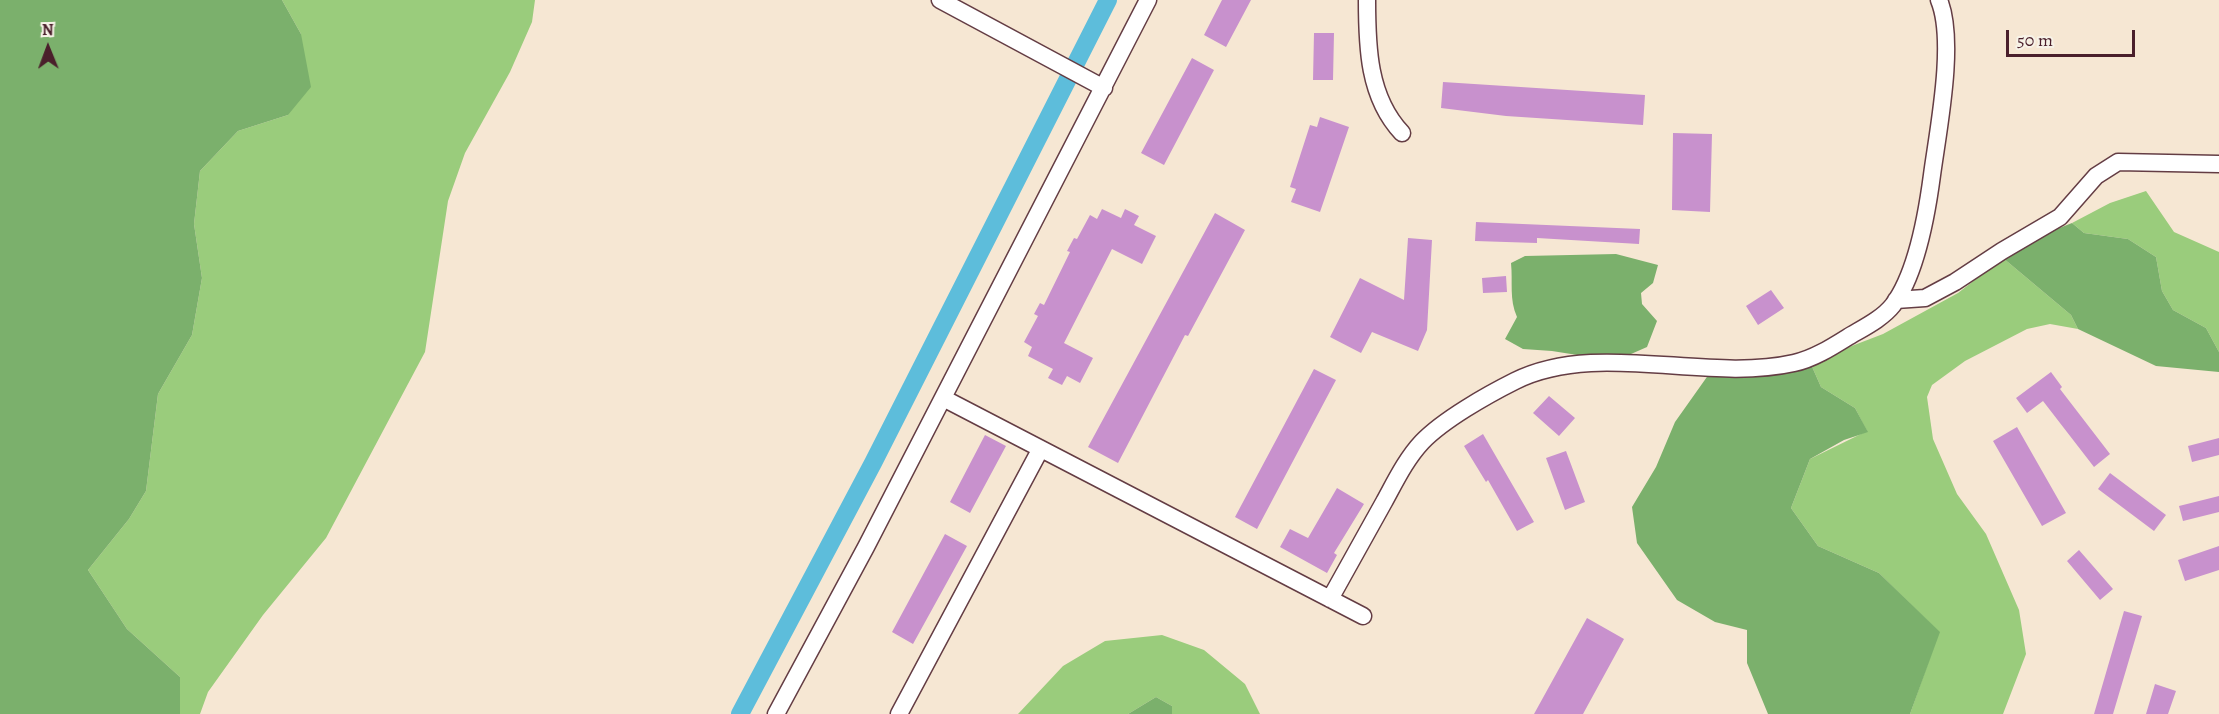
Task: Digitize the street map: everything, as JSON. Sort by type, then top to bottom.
[{"type":"street","points":[[940,0],[1100,85]]},
{"type":"street","points":[[776,714],[943,398],[1100,85],[1148,0]]},
{"type":"street","points":[[1367,0],[1367,34],[1376,90],[1384,108],[1402,133]]},
{"type":"street","points":[[1330,599],[1402,469],[1422,442],[1452,420],[1515,382],[1552,366],[1653,364],[1754,368],[1796,363],[1833,346],[1876,320],[1896,300],[1921,238],[1941,106],[1946,44],[1942,8],[1938,0]]},
{"type":"street","points":[[1896,300],[1925,298],[2060,217],[2096,176],[2118,162],[2219,164]]},
{"type":"street","points":[[943,398],[1363,616]]},
{"type":"street","points":[[899,714],[1040,450]]},
{"type":"green space","points":[[0,0],[282,0],[301,34],[311,87],[288,115],[238,131],[200,171],[194,224],[202,278],[192,335],[158,394],[146,491],[129,519],[88,570],[127,629],[180,677],[180,714],[0,714]]},
{"type":"green space","points":[[282,0],[535,0],[532,22],[510,72],[465,153],[448,201],[425,352],[326,538],[263,615],[208,692],[200,714],[180,714],[180,677],[127,629],[88,570],[129,519],[146,491],[158,394],[192,335],[202,278],[194,224],[200,171],[238,131],[288,115],[301,34]]},
{"type":"green space","points":[[2146,191],[2174,232],[2219,252],[2219,352],[2206,328],[2173,310],[2162,291],[2156,257],[2128,239],[2084,233],[2072,223],[2110,203]]},
{"type":"green space","points":[[2072,223],[2084,233],[2128,239],[2156,257],[2162,291],[2173,310],[2206,328],[2219,352],[2219,372],[2156,366],[2078,329],[2071,315],[2003,258],[2022,243]]},
{"type":"green space","points":[[1616,254],[1658,265],[1653,283],[1641,293],[1642,304],[1657,321],[1647,347],[1615,361],[1523,349],[1505,339],[1517,317],[1512,297],[1511,263],[1525,256]]},
{"type":"green space","points":[[2003,258],[2071,315],[2078,329],[2050,324],[2027,329],[1965,361],[1932,385],[1927,397],[1933,439],[1957,494],[1986,534],[2019,610],[2026,654],[2003,714],[1910,714],[1939,632],[1879,573],[1818,546],[1791,508],[1810,459],[1867,431],[1855,408],[1821,387],[1810,362],[1883,334],[1958,293]]},
{"type":"green space","points":[[1810,362],[1821,387],[1855,408],[1868,432],[1844,440],[1810,459],[1791,508],[1818,546],[1879,573],[1940,632],[1910,714],[1768,714],[1747,663],[1747,630],[1715,622],[1677,600],[1637,543],[1632,507],[1656,467],[1675,422],[1709,374]]},
{"type":"green space","points":[[1162,635],[1204,650],[1245,684],[1260,714],[1172,714],[1172,706],[1156,697],[1128,714],[1018,714],[1063,666],[1105,641]]},
{"type":"green space","points":[[1156,697],[1172,706],[1172,714],[1128,714]]},
{"type":"building","points":[[1222,0],[1251,0],[1226,47],[1204,35]]},
{"type":"building","points":[[1314,33],[1334,33],[1333,80],[1313,80]]},
{"type":"building","points":[[1192,58],[1214,70],[1164,165],[1141,153]]},
{"type":"building","points":[[1443,82],[1645,95],[1643,125],[1506,116],[1441,108]]},
{"type":"building","points":[[1320,117],[1349,127],[1320,212],[1291,202],[1296,189],[1290,187],[1310,125],[1317,127]]},
{"type":"building","points":[[1673,133],[1712,134],[1710,212],[1672,210]]},
{"type":"building","points":[[1102,209],[1121,218],[1125,209],[1139,216],[1134,225],[1156,236],[1142,264],[1112,249],[1064,343],[1093,358],[1080,383],[1067,376],[1062,385],[1048,378],[1053,369],[1028,356],[1032,347],[1024,342],[1038,316],[1034,314],[1040,303],[1044,305],[1070,252],[1067,251],[1074,238],[1077,239],[1090,215],[1097,219]]},
{"type":"building","points":[[1215,213],[1245,230],[1188,336],[1185,335],[1118,463],[1088,447]]},
{"type":"building","points":[[1476,222],[1640,229],[1639,244],[1537,238],[1537,243],[1475,241]]},
{"type":"building","points":[[1408,238],[1432,240],[1427,330],[1418,351],[1372,332],[1361,353],[1330,337],[1360,278],[1404,300]]},
{"type":"building","points":[[1506,276],[1507,292],[1483,293],[1482,278]]},
{"type":"building","points":[[1771,290],[1784,308],[1758,325],[1746,306]]},
{"type":"building","points":[[1314,369],[1336,380],[1257,529],[1235,517]]},
{"type":"building","points":[[2051,372],[2062,387],[2060,389],[2110,454],[2094,467],[2043,401],[2027,413],[2016,398]]},
{"type":"building","points":[[1549,396],[1575,418],[1559,436],[1533,413]]},
{"type":"building","points":[[2017,427],[2066,513],[2042,526],[1993,441]]},
{"type":"building","points":[[1483,434],[1534,522],[1517,531],[1488,480],[1486,482],[1464,446]]},
{"type":"building","points":[[985,435],[1006,446],[970,513],[950,502]]},
{"type":"building","points":[[2219,438],[2219,455],[2192,462],[2188,446]]},
{"type":"building","points":[[1566,451],[1585,502],[1565,510],[1546,458]]},
{"type":"building","points":[[2110,473],[2166,515],[2154,531],[2098,489]]},
{"type":"building","points":[[1337,488],[1364,504],[1334,553],[1337,555],[1327,573],[1280,547],[1290,529],[1308,538]]},
{"type":"building","points":[[2219,496],[2219,512],[2183,521],[2179,506]]},
{"type":"building","points":[[945,534],[967,546],[913,644],[892,632]]},
{"type":"building","points":[[2219,546],[2219,570],[2185,581],[2178,560]]},
{"type":"building","points":[[2079,550],[2113,589],[2100,600],[2067,561]]},
{"type":"building","points":[[2124,611],[2142,616],[2113,714],[2094,714]]},
{"type":"building","points":[[1587,618],[1624,639],[1583,714],[1534,714]]},
{"type":"building","points":[[2155,684],[2176,691],[2168,714],[2146,714]]},
{"type":"waterway","points":[[740,714],[873,463],[1108,0]]}]
